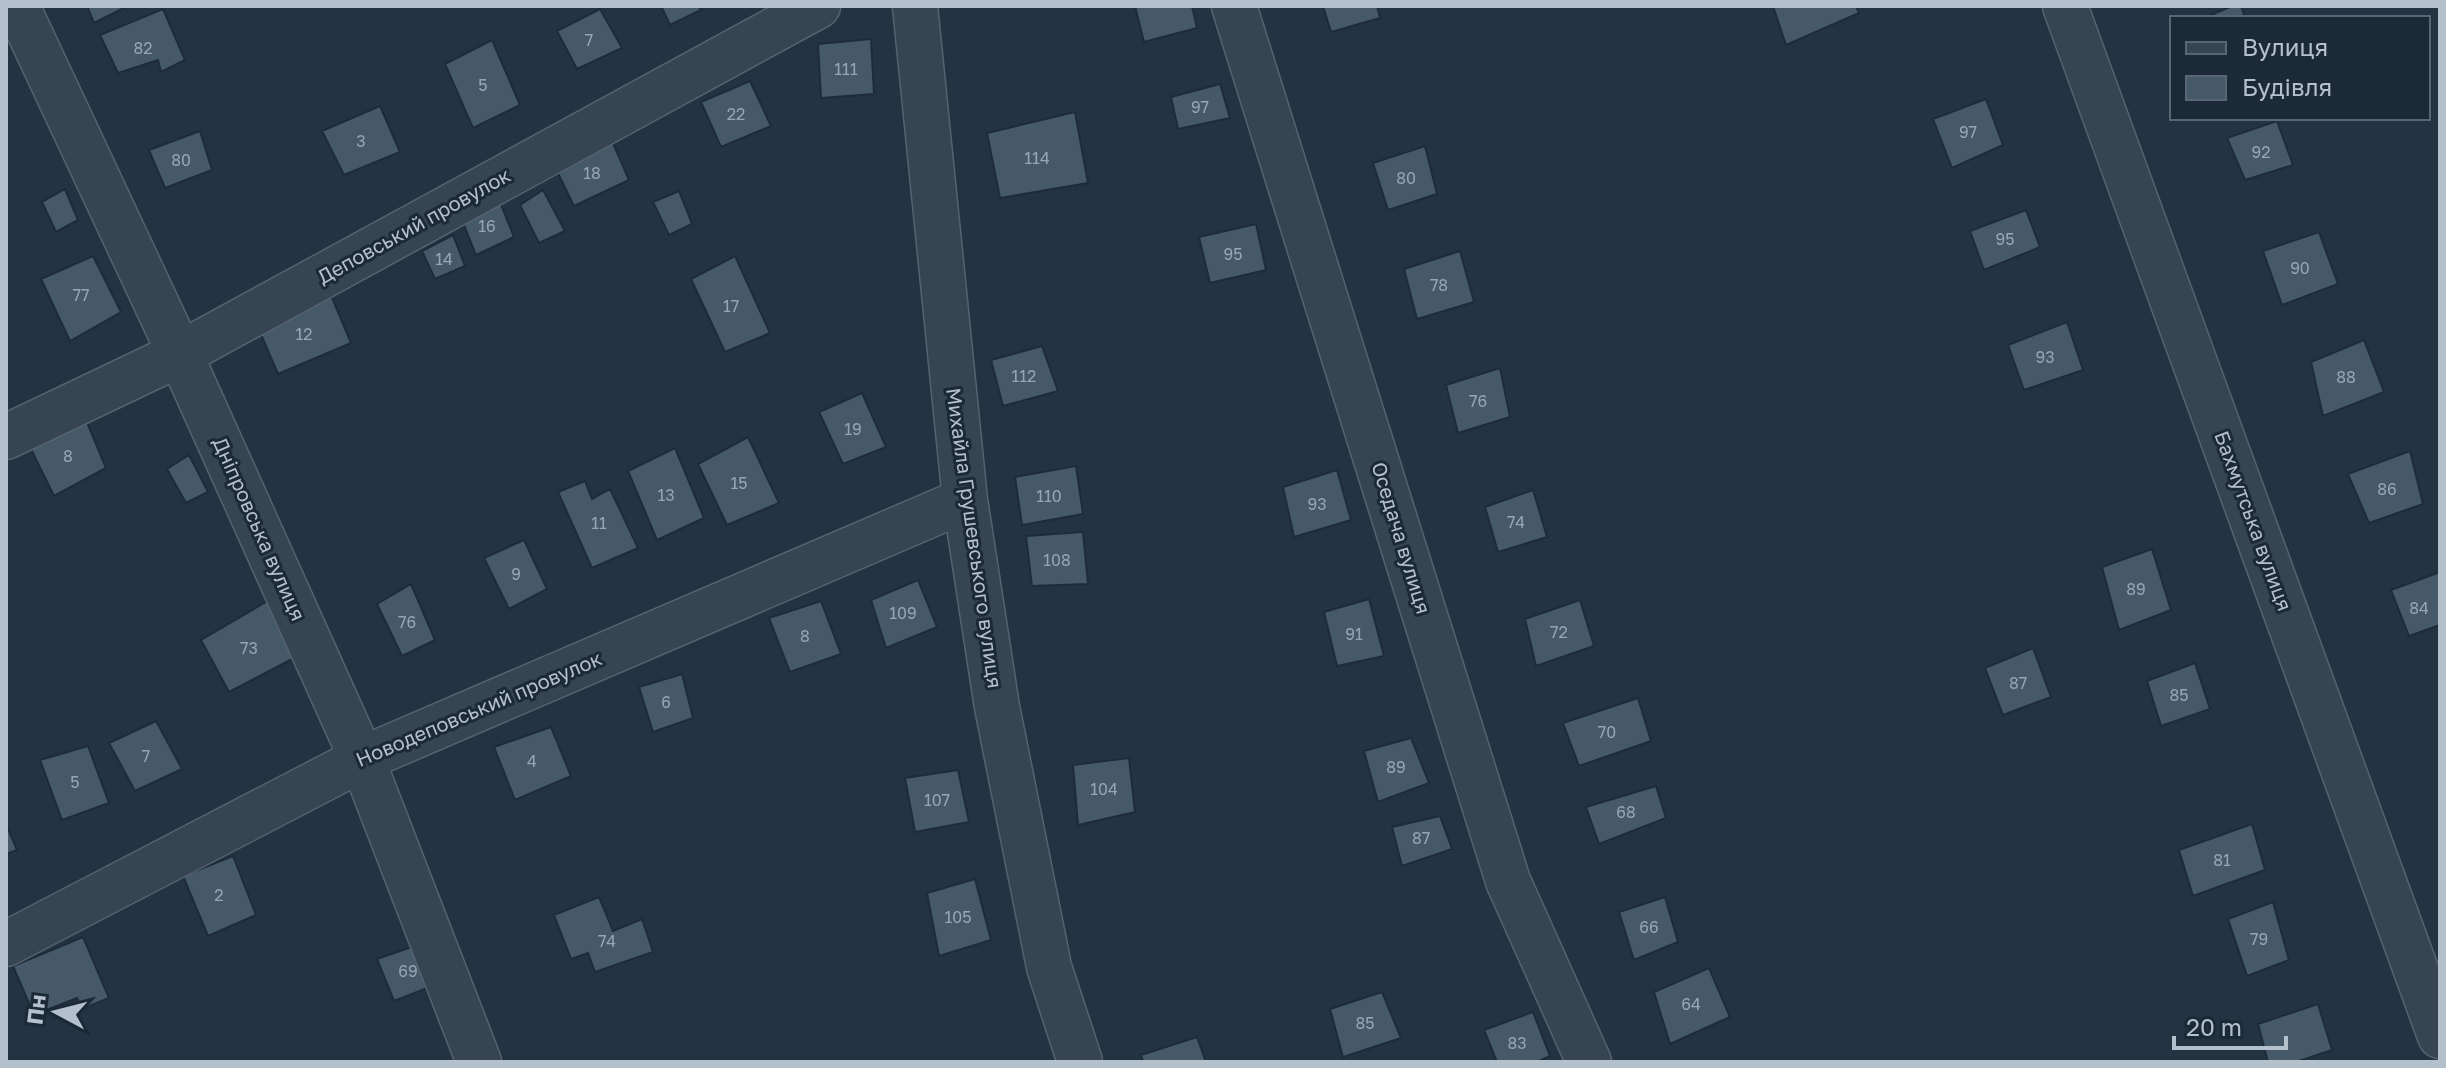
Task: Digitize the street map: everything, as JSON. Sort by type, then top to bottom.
[{"type":"street","name":"Дніпровська вулиця","points":[[17,6],[180,354],[362,759],[479,1062]]},
{"type":"street","name":"Деповський провулок","points":[[6,437],[180,354],[818,6]]},
{"type":"street","name":"Михайла Грушевського вулиця","points":[[915,6],[965,500],[997,707],[1046,951],[1080,1062]]},
{"type":"street","name":"Оседача вулиця","points":[[1234,6],[1508,881],[1589,1062]]},
{"type":"street","name":"Бахмутська вулиця","points":[[2065,6],[2440,1036]]},
{"type":"street","name":"Новодеповський провулок","points":[[6,944],[362,759],[965,500]]},
{"type":"building","points":[[87,6],[128,6],[94,23]]},
{"type":"building","points":[[661,6],[699,6],[701,10],[670,25]]},
{"type":"building","points":[[1135,6],[1192,6],[1197,28],[1144,42]]},
{"type":"building","points":[[1323,6],[1377,6],[1380,18],[1331,32]]},
{"type":"building","points":[[1773,6],[1856,6],[1859,13],[1786,45]]},
{"type":"building","points":[[2232,6],[2241,6],[2244,16],[2209,16]]},
{"type":"building","points":[[163,9],[185,60],[161,72],[158,60],[118,73],[100,35]]},
{"type":"building","points":[[600,9],[622,48],[577,69],[557,31]]},
{"type":"building","points":[[871,39],[874,94],[821,98],[818,44]]},
{"type":"building","points":[[492,40],[520,105],[473,128],[445,64]]},
{"type":"building","points":[[750,81],[771,126],[721,147],[701,102]]},
{"type":"building","points":[[1220,84],[1230,118],[1178,129],[1171,97]]},
{"type":"building","points":[[1986,99],[2003,145],[1952,168],[1933,119]]},
{"type":"building","points":[[380,106],[400,152],[344,175],[322,131]]},
{"type":"building","points":[[1075,112],[1088,183],[1000,198],[987,133]]},
{"type":"building","points":[[2277,121],[2293,165],[2245,180],[2227,138]]},
{"type":"building","points":[[200,131],[212,170],[165,188],[149,150]]},
{"type":"building","points":[[610,136],[629,180],[574,206],[554,165]]},
{"type":"building","points":[[1425,146],[1437,194],[1388,210],[1373,163]]},
{"type":"building","points":[[65,189],[78,220],[56,232],[42,202]]},
{"type":"building","points":[[543,190],[565,231],[539,243],[520,205]]},
{"type":"building","points":[[679,191],[692,224],[669,235],[653,202]]},
{"type":"building","points":[[498,197],[514,237],[476,255],[460,215]]},
{"type":"building","points":[[2026,210],[2040,247],[1984,270],[1970,231]]},
{"type":"building","points":[[1256,224],[1266,270],[1210,283],[1199,237]]},
{"type":"building","points":[[2319,232],[2338,284],[2282,305],[2263,251]]},
{"type":"building","points":[[453,235],[465,266],[435,279],[422,251]]},
{"type":"building","points":[[1460,251],[1474,302],[1417,319],[1404,269]]},
{"type":"building","points":[[93,256],[121,312],[70,341],[41,279]]},
{"type":"building","points":[[735,256],[770,333],[725,352],[691,279]]},
{"type":"building","points":[[328,288],[351,343],[278,374],[257,325]]},
{"type":"building","points":[[2067,322],[2083,370],[2024,390],[2008,345]]},
{"type":"building","points":[[2364,340],[2384,392],[2323,416],[2311,362]]},
{"type":"building","points":[[1042,346],[1058,391],[1003,406],[991,360]]},
{"type":"building","points":[[1500,368],[1510,417],[1458,433],[1446,385]]},
{"type":"building","points":[[862,393],[886,447],[843,464],[819,412]]},
{"type":"building","points":[[84,415],[106,468],[54,496],[29,445]]},
{"type":"building","points":[[748,437],[779,503],[727,525],[698,464]]},
{"type":"building","points":[[675,448],[704,518],[657,540],[628,471]]},
{"type":"building","points":[[2410,451],[2423,504],[2369,523],[2348,474]]},
{"type":"building","points":[[189,455],[208,492],[186,503],[167,469]]},
{"type":"building","points":[[1076,466],[1083,514],[1022,525],[1015,477]]},
{"type":"building","points":[[1337,470],[1351,520],[1294,537],[1283,487]]},
{"type":"building","points":[[585,481],[592,499],[610,489],[638,548],[592,568],[558,492]]},
{"type":"building","points":[[1533,490],[1547,537],[1498,552],[1485,507]]},
{"type":"building","points":[[1083,532],[1088,584],[1032,586],[1026,536]]},
{"type":"building","points":[[524,540],[547,589],[509,609],[484,558]]},
{"type":"building","points":[[2152,549],[2171,610],[2119,630],[2102,567]]},
{"type":"building","points":[[2440,572],[2440,625],[2409,636],[2391,590]]},
{"type":"building","points":[[918,580],[937,627],[886,648],[871,600]]},
{"type":"building","points":[[411,584],[435,640],[402,656],[377,604]]},
{"type":"building","points":[[271,599],[296,657],[229,692],[201,640]]},
{"type":"building","points":[[1369,599],[1384,656],[1337,666],[1324,612]]},
{"type":"building","points":[[1580,600],[1594,646],[1536,666],[1525,619]]},
{"type":"building","points":[[821,601],[841,654],[790,672],[769,618]]},
{"type":"building","points":[[2033,648],[2051,697],[2003,715],[1985,668]]},
{"type":"building","points":[[2195,663],[2210,709],[2161,726],[2147,681]]},
{"type":"building","points":[[682,674],[693,718],[653,732],[639,687]]},
{"type":"building","points":[[1638,698],[1651,741],[1579,766],[1563,723]]},
{"type":"building","points":[[156,721],[182,769],[135,791],[109,743]]},
{"type":"building","points":[[551,727],[571,776],[515,800],[494,747]]},
{"type":"building","points":[[1411,738],[1429,783],[1378,802],[1364,751]]},
{"type":"building","points":[[88,746],[109,803],[62,820],[40,760]]},
{"type":"building","points":[[1129,758],[1135,812],[1078,825],[1073,765]]},
{"type":"building","points":[[958,770],[969,822],[915,832],[905,778]]},
{"type":"building","points":[[1656,786],[1666,818],[1599,844],[1586,807]]},
{"type":"building","points":[[1440,816],[1452,849],[1402,866],[1392,827]]},
{"type":"building","points":[[6,824],[17,850],[6,854]]},
{"type":"building","points":[[2252,824],[2265,870],[2193,896],[2179,850]]},
{"type":"building","points":[[233,856],[256,915],[208,936],[183,876]]},
{"type":"building","points":[[975,879],[991,940],[939,956],[927,893]]},
{"type":"building","points":[[599,897],[613,931],[642,919],[653,952],[595,972],[588,953],[571,959],[554,915]]},
{"type":"building","points":[[1665,897],[1678,942],[1634,960],[1619,912]]},
{"type":"building","points":[[2273,902],[2289,960],[2247,976],[2228,919]]},
{"type":"building","points":[[83,937],[109,998],[82,1009],[77,998],[34,1015],[13,966]]},
{"type":"building","points":[[423,943],[440,983],[394,1001],[377,959]]},
{"type":"building","points":[[1709,968],[1730,1017],[1670,1044],[1654,992]]},
{"type":"building","points":[[1382,992],[1401,1038],[1343,1057],[1330,1009]]},
{"type":"building","points":[[2318,1004],[2332,1050],[2296,1062],[2268,1062],[2258,1024]]},
{"type":"building","points":[[1533,1012],[1550,1056],[1537,1062],[1497,1062],[1484,1030]]},
{"type":"building","points":[[1197,1037],[1206,1062],[1143,1062],[1141,1055]]}]
